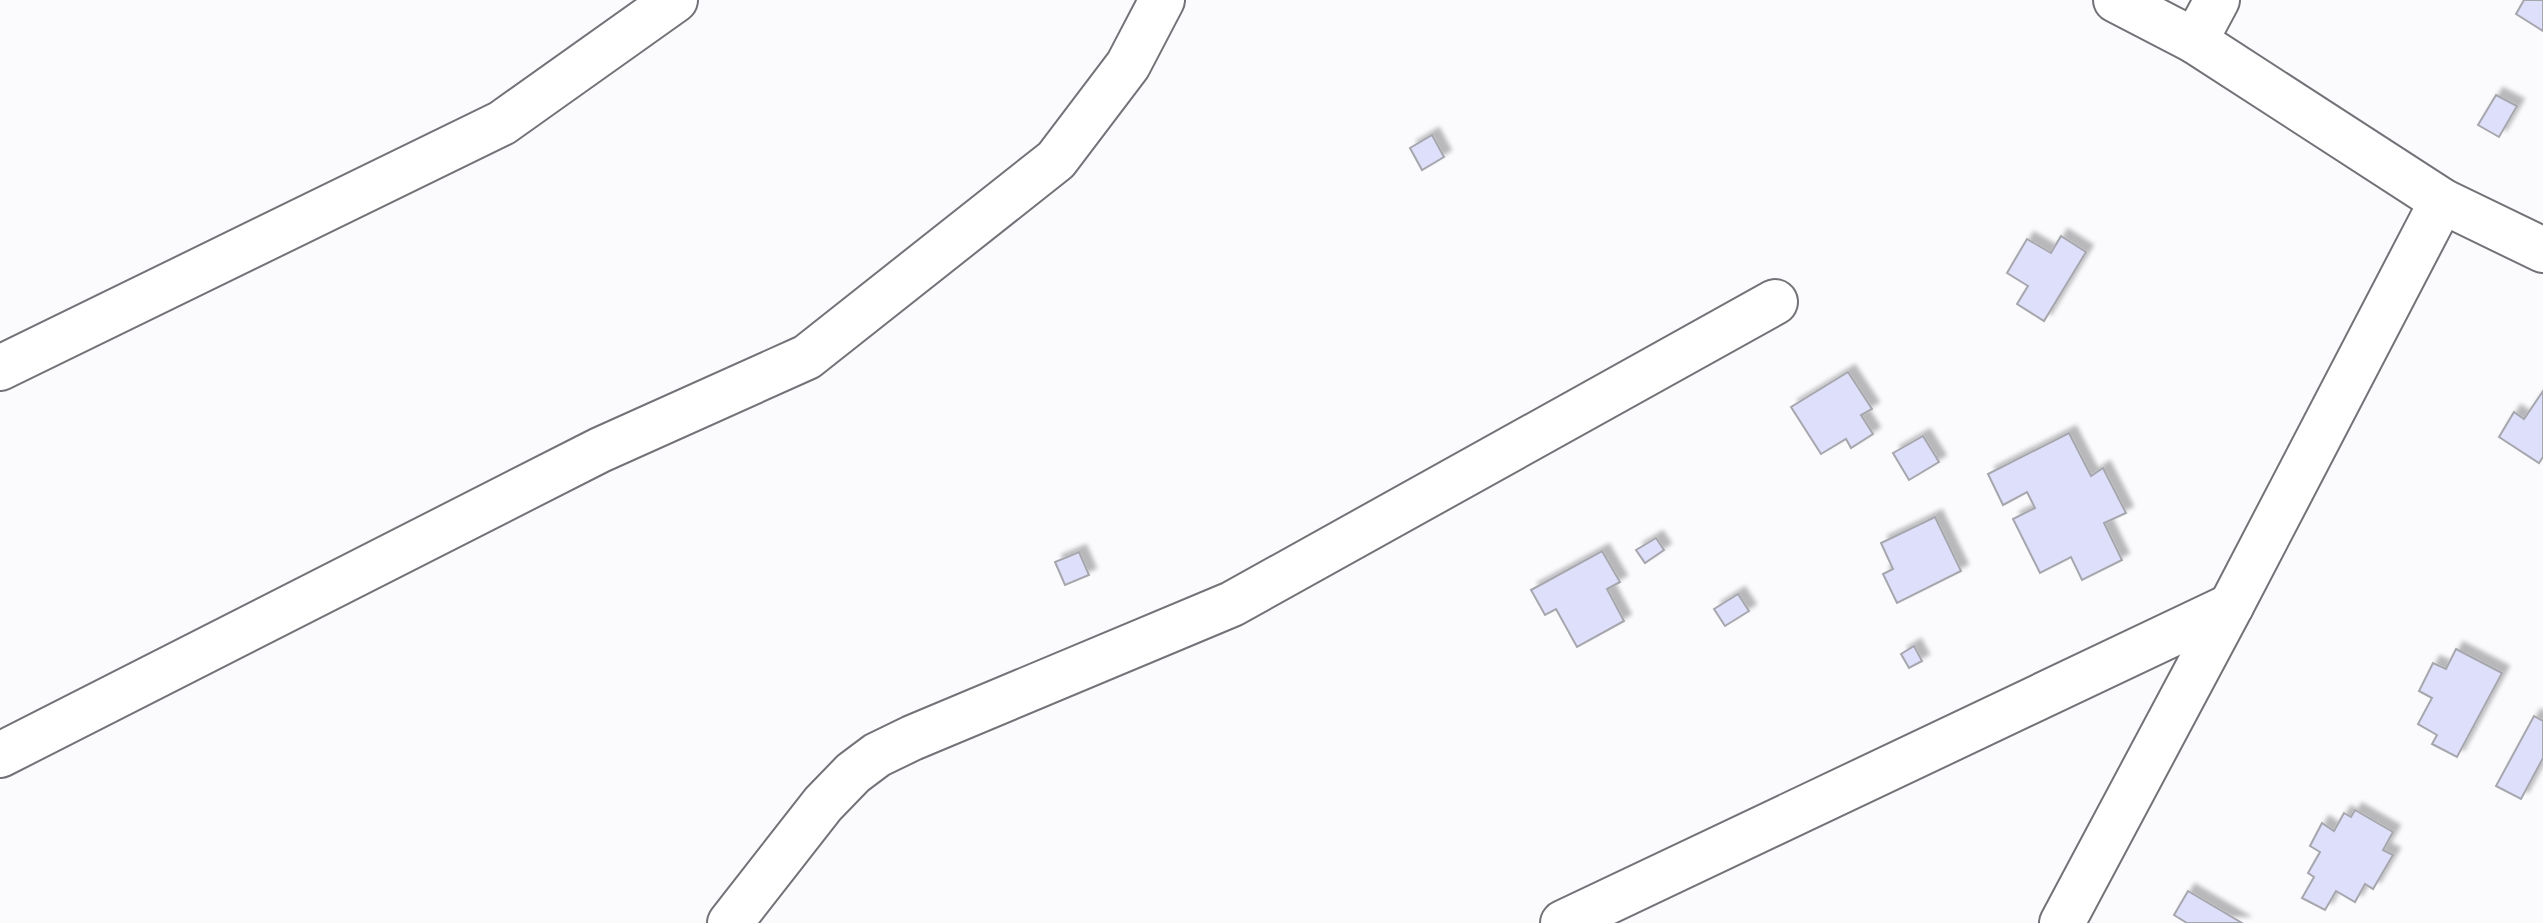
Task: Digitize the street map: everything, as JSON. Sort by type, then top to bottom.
[{"type":"street","points":[[0,368],[502,123],[675,0]]},
{"type":"street","points":[[0,755],[600,450],[807,357],[1056,160],[1128,65],[1162,0]]},
{"type":"street","points":[[2116,0],[2195,41],[2442,201],[2543,250]]},
{"type":"street","points":[[2195,41],[2217,0]]},
{"type":"street","points":[[2062,923],[2442,201]]},
{"type":"street","points":[[730,923],[823,804],[853,773],[877,755],[1232,604],[1775,302]]},
{"type":"street","points":[[1563,923],[2231,606]]},
{"type":"building","points":[[2524,0],[2543,0],[2543,31],[2516,14]]},
{"type":"building","points":[[2496,95],[2517,106],[2499,137],[2478,125]]},
{"type":"building","points":[[1432,135],[1444,157],[1422,170],[1410,148]]},
{"type":"building","points":[[2061,236],[2086,252],[2044,321],[2017,304],[2028,286],[2007,273],[2027,239],[2051,253]]},
{"type":"building","points":[[1848,372],[1872,409],[1861,415],[1873,434],[1851,448],[1846,439],[1821,454],[1791,407]]},
{"type":"building","points":[[2543,391],[2543,457],[2539,463],[2499,437],[2514,412],[2524,419]]},
{"type":"building","points":[[2069,433],[2091,476],[2103,468],[2126,513],[2104,523],[2122,560],[2082,580],[2071,557],[2040,573],[2013,519],[2035,508],[2027,492],[2003,505],[1988,474]]},
{"type":"building","points":[[1923,436],[1939,462],[1909,480],[1893,453]]},
{"type":"building","points":[[1935,517],[1961,571],[1897,603],[1883,574],[1893,569],[1881,543]]},
{"type":"building","points":[[1656,538],[1664,550],[1645,563],[1636,550]]},
{"type":"building","points":[[1602,551],[1620,582],[1607,589],[1624,621],[1577,647],[1556,609],[1545,615],[1531,590]]},
{"type":"building","points":[[1079,552],[1089,575],[1065,585],[1055,562]]},
{"type":"building","points":[[1738,594],[1749,611],[1725,626],[1714,609]]},
{"type":"building","points":[[1914,646],[1922,661],[1909,668],[1901,654]]},
{"type":"building","points":[[2456,649],[2502,673],[2457,757],[2432,744],[2437,735],[2418,724],[2432,698],[2419,691],[2433,663],[2446,669]]},
{"type":"building","points":[[2534,716],[2543,721],[2543,758],[2521,799],[2496,786]]},
{"type":"building","points":[[2355,810],[2393,832],[2383,850],[2393,855],[2373,889],[2365,884],[2355,902],[2336,891],[2325,910],[2302,898],[2314,877],[2308,873],[2320,852],[2310,846],[2322,823],[2334,831],[2344,813],[2351,817]]},
{"type":"building","points":[[2188,891],[2242,923],[2187,923],[2174,915]]}]
